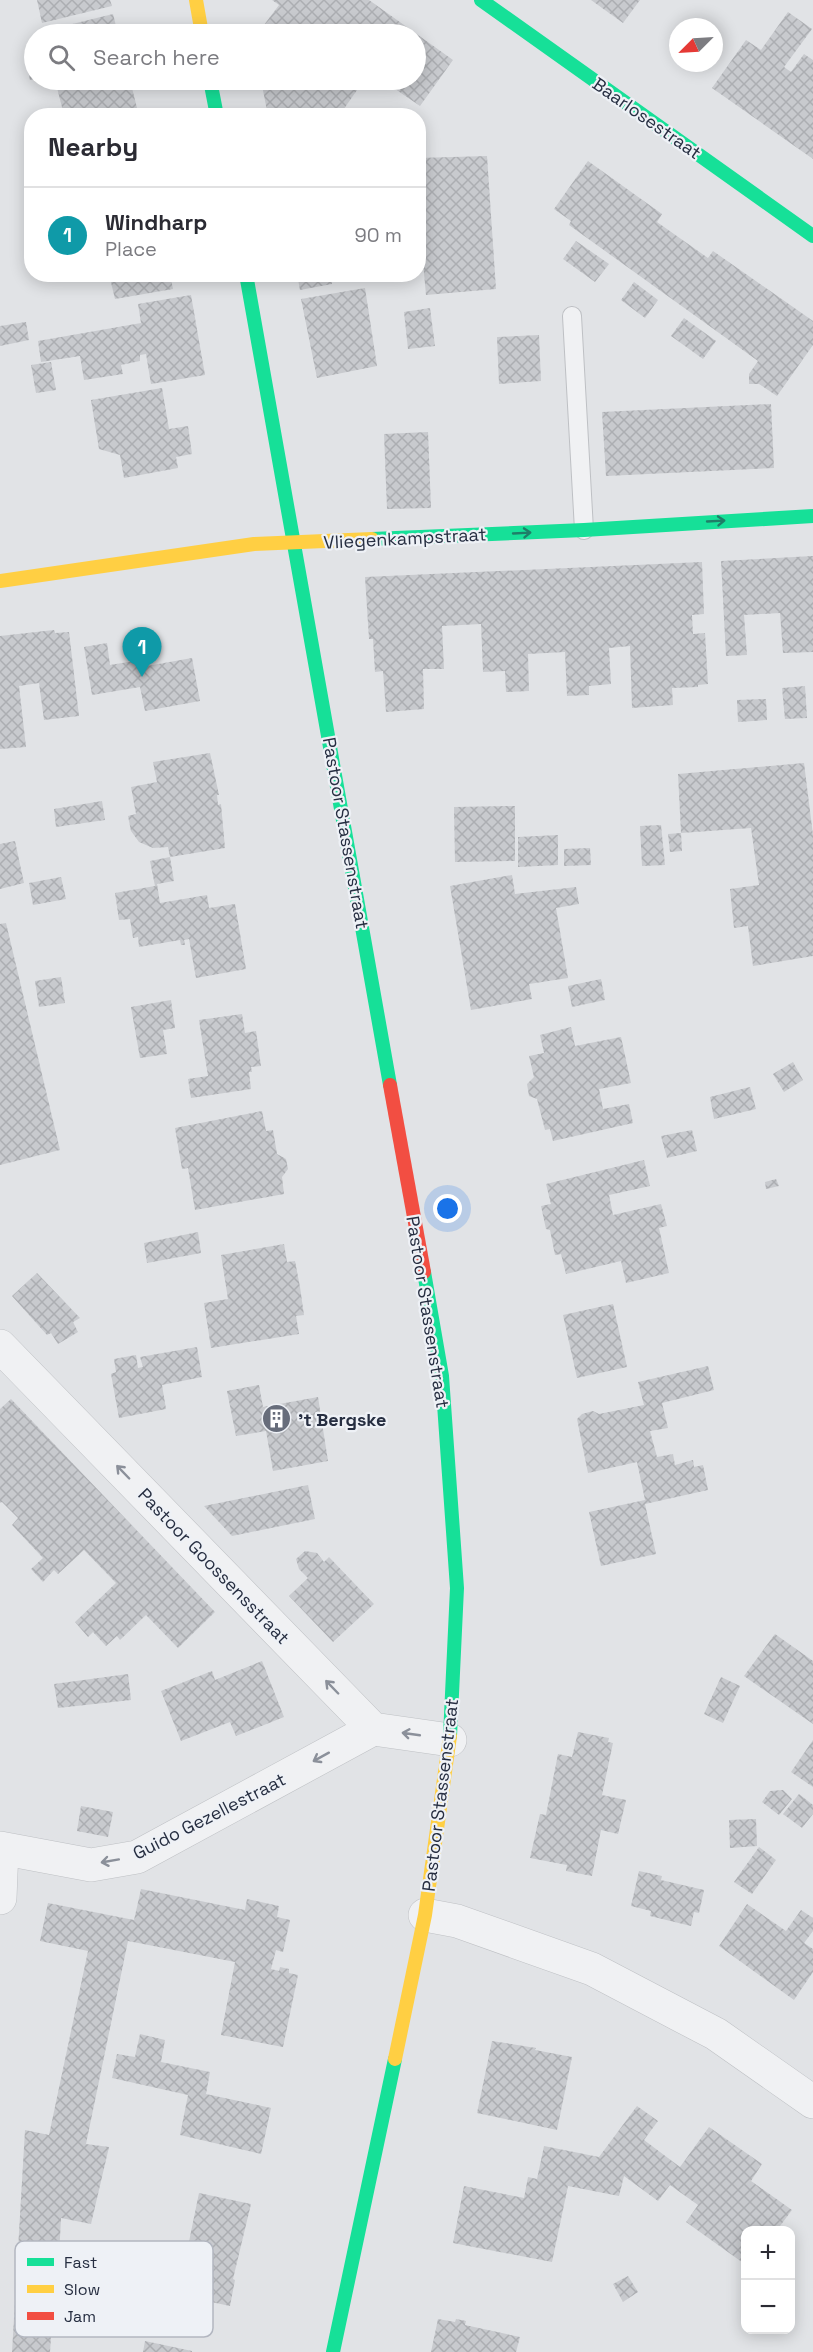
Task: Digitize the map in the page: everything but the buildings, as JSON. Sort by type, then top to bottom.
[{"type":"street","points":[[196,0],[200,24]]},
{"type":"street","name":"Baarlosestraat","points":[[481,0],[813,236]]},
{"type":"street","points":[[212,90],[215,108]]},
{"type":"street","name":"Pastoor Stassenstraat","points":[[247,282],[442,1376],[457,1588],[450,1740],[425,1915],[333,2352]]},
{"type":"street","name":"Vliegenkampstraat","points":[[0,581],[254,544],[584,530],[813,516]]},
{"type":"street","name":"Pastoor Goossensstraat","points":[[0,1346],[373,1729]]},
{"type":"street","points":[[373,1729],[450,1740]]},
{"type":"street","name":"Guido Gezellestraat","points":[[1,1849],[91,1865],[137,1857],[373,1729]]},
{"type":"street","points":[[0,1898],[1,1849]]},
{"type":"street","points":[[425,1915],[457,1921],[592,1969],[716,2034],[813,2103]]},
{"type":"lane","points":[[572,316],[584,530]]},
{"type":"traffic: fast","points":[[481,0],[813,236]]},
{"type":"traffic: fast","points":[[212,90],[215,108]]},
{"type":"traffic: fast","points":[[247,282],[390,1085]]},
{"type":"traffic: fast","points":[[372,539],[584,530],[813,516]]},
{"type":"traffic: fast","points":[[424,1272],[442,1376],[457,1588],[450,1736]]},
{"type":"traffic: fast","points":[[333,2352],[395,2059]]},
{"type":"traffic: slow","points":[[196,0],[200,24]]},
{"type":"traffic: slow","points":[[0,581],[254,544],[372,539]]},
{"type":"traffic: slow","points":[[395,2059],[425,1915],[450,1736]]},
{"type":"traffic: jam","points":[[390,1085],[424,1272]]},
{"type":"place","name":"Windharp","points":[[142,677]]},
{"type":"place","name":"'t Bergske","points":[[277,1419]]}]
